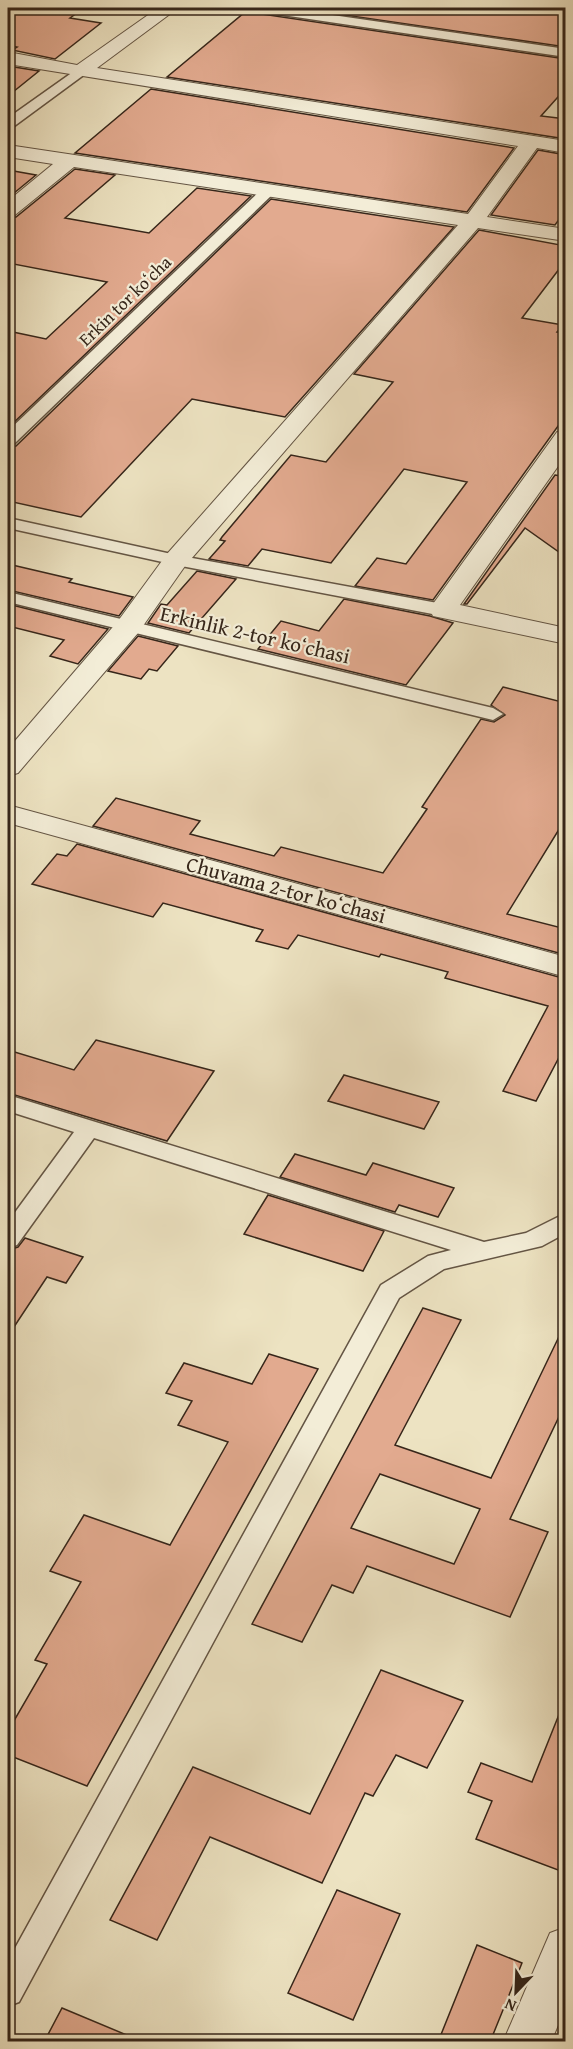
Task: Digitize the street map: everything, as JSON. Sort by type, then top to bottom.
[{"type":"street","points":[[80,71],[169,8]]},
{"type":"street","points":[[8,58],[566,147]]},
{"type":"street","points":[[8,767],[128,627],[176,560],[474,220],[531,142]]},
{"type":"street","points":[[8,151],[566,235]]},
{"type":"street","points":[[8,211],[70,160]]},
{"type":"street","points":[[566,437],[443,610],[566,636]]},
{"type":"street","name":"Chuvama 2-tor koʻchasi","points":[[8,814],[566,967]]},
{"type":"street","points":[[527,2042],[566,1948]]},
{"type":"lane","points":[[262,8],[566,52]]},
{"type":"lane","points":[[8,124],[80,71]]},
{"type":"lane","name":"Erkin tor koʻcha","points":[[8,440],[269,190]]},
{"type":"lane","points":[[8,523],[176,560],[443,610]]},
{"type":"lane","name":"Erkinlik 2-tor koʻchasi","points":[[8,597],[493,714]]},
{"type":"lane","points":[[8,1103],[484,1251]]},
{"type":"lane","points":[[8,1239],[89,1128]]},
{"type":"lane","points":[[8,1991],[390,1292],[436,1262],[533,1240],[566,1222]]},
{"type":"building","points":[[8,8],[84,8],[70,18],[101,23],[55,59],[12,50],[17,47],[8,45]]},
{"type":"building","points":[[250,8],[262,14],[566,59],[566,88],[541,116],[566,119],[566,139],[167,77]]},
{"type":"building","points":[[296,8],[549,8],[566,10],[566,47]]},
{"type":"building","points":[[8,66],[39,71],[8,96]]},
{"type":"building","points":[[151,89],[514,148],[467,212],[75,153]]},
{"type":"building","points":[[538,150],[566,155],[566,210],[555,225],[491,215]]},
{"type":"building","points":[[75,169],[115,175],[65,218],[149,233],[197,188],[251,196],[8,428],[8,331],[46,339],[107,282],[8,263],[8,219],[16,217]]},
{"type":"building","points":[[8,170],[36,175],[8,198]]},
{"type":"building","points":[[271,199],[454,227],[285,417],[192,399],[81,517],[8,501],[8,447],[16,446]]},
{"type":"building","points":[[479,230],[566,246],[566,260],[522,318],[563,325],[557,332],[566,334],[566,415],[433,600],[355,586],[377,558],[406,564],[467,482],[404,469],[331,563],[262,549],[248,566],[209,559],[225,541],[220,540],[222,537],[291,455],[326,462],[393,382],[354,374]]},
{"type":"building","points":[[555,475],[566,477],[566,557],[525,528],[467,604],[464,604]]},
{"type":"building","points":[[8,564],[72,579],[69,582],[133,597],[119,616],[8,590]]},
{"type":"building","points":[[197,571],[236,579],[189,633],[148,623],[161,604],[167,605]]},
{"type":"building","points":[[344,599],[430,616],[453,623],[406,685],[258,649],[281,621],[319,631]]},
{"type":"building","points":[[8,604],[108,629],[78,664],[50,656],[64,640],[8,626]]},
{"type":"building","points":[[138,636],[178,646],[157,671],[149,669],[141,679],[108,671]]},
{"type":"building","points":[[503,687],[566,703],[566,818],[507,914],[566,929],[566,955],[93,826],[116,798],[200,821],[190,834],[274,856],[281,847],[383,873],[427,809],[422,807],[481,719],[494,722],[505,715],[491,705]]},
{"type":"building","points":[[77,844],[566,979],[566,1044],[536,1101],[503,1091],[548,1006],[445,978],[448,972],[381,954],[379,957],[298,935],[288,949],[256,941],[263,930],[163,903],[153,917],[32,884],[57,854],[67,856]]},
{"type":"building","points":[[96,1040],[214,1071],[167,1141],[8,1093],[8,1050],[74,1070]]},
{"type":"building","points":[[344,1075],[439,1102],[424,1129],[328,1101]]},
{"type":"building","points":[[295,1154],[366,1175],[373,1163],[454,1188],[438,1217],[399,1205],[395,1212],[280,1177]]},
{"type":"building","points":[[268,1195],[384,1231],[363,1271],[244,1234]]},
{"type":"building","points":[[25,1238],[83,1257],[66,1283],[47,1277],[8,1336],[8,1250],[18,1247]]},
{"type":"building","points":[[423,1308],[461,1320],[395,1445],[491,1478],[566,1322],[566,1402],[510,1519],[548,1532],[510,1617],[367,1566],[353,1593],[332,1585],[302,1642],[252,1624]],"holes":[[[380,1474],[480,1509],[454,1564],[351,1528]]]},
{"type":"building","points":[[269,1354],[318,1369],[87,1786],[8,1755],[8,1731],[47,1664],[35,1660],[81,1582],[50,1571],[84,1515],[170,1545],[228,1442],[178,1425],[192,1401],[166,1393],[184,1363],[252,1384]]},
{"type":"building","points":[[381,1670],[463,1701],[427,1768],[396,1755],[373,1796],[365,1793],[322,1883],[210,1837],[157,1940],[110,1920],[193,1767],[310,1814]]},
{"type":"building","points":[[564,1702],[566,1702],[566,1873],[476,1839],[492,1801],[468,1792],[481,1763],[532,1782]]},
{"type":"building","points":[[337,1890],[400,1914],[353,2020],[288,1993]]},
{"type":"building","points":[[477,1945],[522,1963],[490,2042],[438,2042]]},
{"type":"building","points":[[62,2008],[141,2041],[141,2042],[44,2042]]}]
